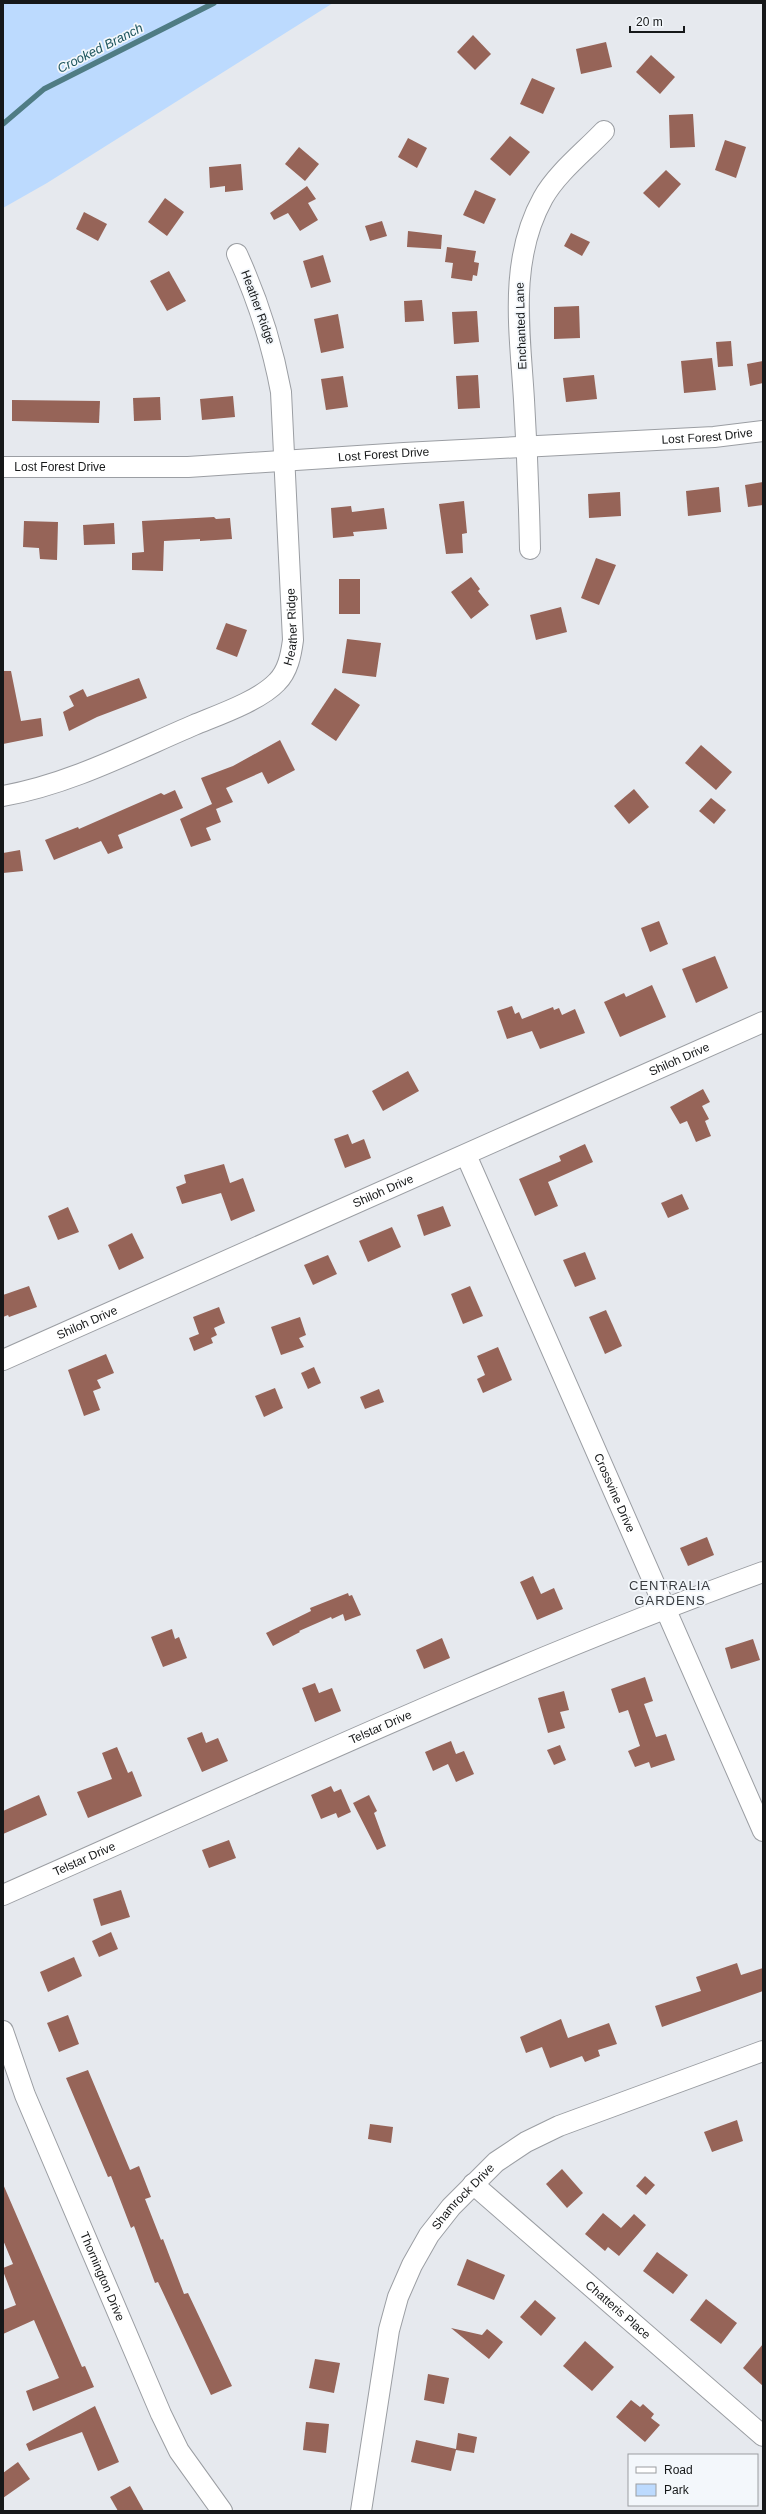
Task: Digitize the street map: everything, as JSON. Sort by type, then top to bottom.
[{"type":"street","name":"Enchanted Lane","points":[[530,549],[527,446],[519,323],[519,276],[523,249],[531,222],[544,197],[604,130]]},
{"type":"street","name":"Heather Ridge","points":[[3,796],[31,791],[63,781],[214,716],[265,692],[277,682],[286,669],[293,640],[286,460],[281,392],[274,352],[262,312],[237,254]]},
{"type":"street","name":"Lost Forest Drive","points":[[3,467],[188,467],[527,446],[714,437],[763,431]]},
{"type":"street","name":"Shiloh Drive","points":[[3,1360],[167,1285],[466,1155],[664,1064],[763,1022]]},
{"type":"street","name":"Crossvine Drive","points":[[466,1155],[763,1831]]},
{"type":"street","name":"Telstar Drive","points":[[3,1895],[492,1679],[665,1609],[763,1572]]},
{"type":"street","name":"Thornington Drive","points":[[3,2032],[25,2095],[161,2414],[179,2451],[201,2485],[222,2511]]},
{"type":"street","name":"Shamrock Drive","points":[[361,2511],[389,2330],[398,2297],[412,2265],[430,2235],[451,2207],[496,2162],[526,2142],[559,2126],[763,2051]]},
{"type":"street","name":"Chatteris Place","points":[[473,2184],[763,2436]]},
{"type":"green space","points":[[3,3],[333,3],[47,183],[3,208]]},
{"type":"building","points":[[473,35],[491,54],[475,70],[457,52]]},
{"type":"building","points":[[606,42],[612,67],[581,74],[576,49]]},
{"type":"building","points":[[651,55],[675,77],[660,94],[636,72]]},
{"type":"building","points":[[532,78],[555,88],[543,114],[520,104]]},
{"type":"building","points":[[693,114],[695,147],[670,148],[669,115]]},
{"type":"building","points":[[510,136],[530,152],[510,176],[490,159]]},
{"type":"building","points":[[408,138],[427,148],[417,168],[398,157]]},
{"type":"building","points":[[725,140],[746,147],[736,178],[715,170]]},
{"type":"building","points":[[299,147],[319,164],[305,181],[285,164]]},
{"type":"building","points":[[241,164],[243,190],[225,192],[225,186],[210,188],[209,167]]},
{"type":"building","points":[[666,170],[681,184],[659,208],[643,193]]},
{"type":"building","points":[[307,186],[316,199],[308,203],[318,220],[300,231],[288,213],[274,220],[270,213]]},
{"type":"building","points":[[475,190],[496,199],[484,224],[463,215]]},
{"type":"building","points":[[165,198],[184,212],[167,236],[148,222]]},
{"type":"building","points":[[84,212],[107,224],[98,241],[76,229]]},
{"type":"building","points":[[382,221],[387,236],[370,241],[365,226]]},
{"type":"building","points":[[408,231],[442,235],[441,249],[407,247]]},
{"type":"building","points":[[571,233],[590,242],[582,256],[564,246]]},
{"type":"building","points":[[447,247],[476,251],[474,262],[479,263],[477,276],[473,275],[472,281],[451,278],[453,263],[445,262]]},
{"type":"building","points":[[323,255],[331,282],[311,288],[303,261]]},
{"type":"building","points":[[169,271],[186,301],[167,311],[150,281]]},
{"type":"building","points":[[422,300],[424,321],[405,322],[404,301]]},
{"type":"building","points":[[579,306],[580,338],[554,339],[554,307]]},
{"type":"building","points":[[477,311],[479,342],[454,344],[452,312]]},
{"type":"building","points":[[338,314],[344,348],[321,353],[314,319]]},
{"type":"building","points":[[731,341],[733,366],[718,367],[716,342]]},
{"type":"building","points":[[712,358],[716,390],[684,393],[681,361]]},
{"type":"building","points":[[763,361],[763,383],[750,386],[747,364]]},
{"type":"building","points":[[478,375],[480,408],[458,409],[456,376]]},
{"type":"building","points":[[594,375],[597,399],[566,402],[563,378]]},
{"type":"building","points":[[343,376],[348,407],[326,410],[321,379]]},
{"type":"building","points":[[233,396],[235,417],[202,420],[200,399]]},
{"type":"building","points":[[160,397],[161,420],[134,421],[133,398]]},
{"type":"building","points":[[12,400],[100,401],[99,423],[12,421]]},
{"type":"building","points":[[763,482],[763,505],[748,507],[745,485]]},
{"type":"building","points":[[719,487],[721,512],[688,516],[686,491]]},
{"type":"building","points":[[620,492],[621,516],[589,518],[588,494]]},
{"type":"building","points":[[464,501],[467,533],[462,534],[463,553],[446,554],[439,504]]},
{"type":"building","points":[[351,506],[352,512],[384,508],[387,529],[353,532],[354,536],[333,538],[331,508]]},
{"type":"building","points":[[214,517],[216,519],[230,518],[232,539],[164,541],[163,571],[132,570],[132,553],[144,552],[142,521]]},
{"type":"building","points":[[24,521],[58,522],[57,560],[40,559],[39,548],[23,547]]},
{"type":"building","points":[[114,523],[115,544],[84,545],[83,525]]},
{"type":"building","points":[[596,558],[616,565],[599,605],[581,598]]},
{"type":"building","points":[[471,577],[480,589],[478,591],[489,605],[471,619],[451,592]]},
{"type":"building","points":[[339,579],[360,579],[360,614],[339,614]]},
{"type":"building","points":[[561,607],[567,632],[536,640],[530,615]]},
{"type":"building","points":[[226,623],[247,630],[237,657],[216,649]]},
{"type":"building","points":[[347,639],[381,643],[376,677],[342,673]]},
{"type":"building","points":[[3,671],[11,671],[21,721],[41,718],[43,736],[3,744]]},
{"type":"building","points":[[139,678],[147,698],[97,717],[69,731],[63,712],[74,706],[69,696],[83,689],[87,697]]},
{"type":"building","points":[[335,688],[360,705],[336,741],[311,724]]},
{"type":"building","points":[[280,740],[295,770],[268,784],[262,772],[226,788],[233,802],[216,809],[221,822],[206,828],[211,840],[191,847],[180,819],[212,804],[201,778],[233,766]]},
{"type":"building","points":[[701,745],[732,772],[716,790],[685,763]]},
{"type":"building","points":[[634,789],[649,807],[629,824],[614,806]]},
{"type":"building","points":[[175,790],[183,808],[118,835],[123,848],[108,854],[101,841],[54,860],[45,840],[78,827],[79,829],[161,793],[164,795]]},
{"type":"building","points":[[711,798],[726,810],[714,824],[699,811]]},
{"type":"building","points":[[20,850],[23,871],[3,873],[3,853]]},
{"type":"building","points":[[659,921],[668,944],[650,952],[641,928]]},
{"type":"building","points":[[715,956],[728,988],[696,1003],[682,969]]},
{"type":"building","points":[[652,985],[666,1017],[620,1037],[604,1002],[624,993],[626,997]]},
{"type":"building","points":[[512,1006],[515,1014],[519,1012],[522,1019],[553,1007],[554,1010],[559,1008],[562,1015],[575,1009],[585,1033],[540,1049],[532,1031],[507,1039],[497,1011]]},
{"type":"building","points":[[408,1071],[419,1091],[383,1111],[372,1091]]},
{"type":"building","points":[[703,1089],[710,1102],[702,1106],[709,1119],[705,1121],[711,1136],[696,1142],[687,1121],[680,1124],[670,1107]]},
{"type":"building","points":[[348,1134],[352,1144],[364,1139],[371,1158],[345,1168],[334,1139]]},
{"type":"building","points":[[585,1144],[593,1162],[548,1182],[558,1206],[535,1216],[519,1179],[561,1161],[559,1156]]},
{"type":"building","points":[[224,1164],[230,1183],[243,1178],[255,1211],[231,1221],[221,1193],[182,1204],[176,1187],[186,1183],[184,1175]]},
{"type":"building","points":[[682,1194],[689,1209],[668,1218],[661,1203]]},
{"type":"building","points":[[443,1206],[451,1226],[424,1236],[417,1215]]},
{"type":"building","points":[[68,1207],[79,1232],[58,1240],[48,1216]]},
{"type":"building","points":[[392,1227],[401,1247],[368,1262],[359,1241]]},
{"type":"building","points":[[132,1233],[144,1258],[119,1270],[108,1245]]},
{"type":"building","points":[[585,1252],[596,1279],[575,1287],[563,1260]]},
{"type":"building","points":[[328,1255],[337,1274],[313,1285],[304,1265]]},
{"type":"building","points":[[29,1286],[37,1307],[9,1317],[8,1315],[3,1317],[3,1295]]},
{"type":"building","points":[[470,1286],[483,1316],[463,1324],[451,1294]]},
{"type":"building","points":[[219,1307],[225,1323],[214,1328],[217,1335],[211,1338],[213,1343],[194,1351],[189,1338],[199,1334],[193,1317]]},
{"type":"building","points":[[606,1310],[622,1346],[605,1354],[589,1317]]},
{"type":"building","points":[[300,1317],[306,1335],[299,1338],[304,1347],[281,1355],[271,1327]]},
{"type":"building","points":[[498,1347],[512,1380],[483,1393],[477,1379],[485,1375],[477,1356]]},
{"type":"building","points":[[106,1354],[114,1373],[97,1380],[101,1388],[93,1391],[100,1410],[84,1416],[68,1370]]},
{"type":"building","points":[[314,1367],[321,1383],[308,1389],[301,1373]]},
{"type":"building","points":[[275,1388],[283,1408],[264,1417],[255,1396]]},
{"type":"building","points":[[379,1389],[384,1402],[365,1409],[360,1397]]},
{"type":"building","points":[[707,1537],[714,1555],[688,1566],[680,1548]]},
{"type":"building","points":[[533,1576],[541,1594],[554,1588],[563,1609],[537,1620],[520,1582]]},
{"type":"building","points":[[348,1593],[349,1596],[352,1595],[361,1615],[345,1621],[343,1614],[332,1619],[331,1617],[299,1631],[300,1632],[273,1646],[266,1633],[311,1611],[310,1608]]},
{"type":"building","points":[[172,1629],[175,1639],[179,1637],[187,1658],[163,1667],[151,1637]]},
{"type":"building","points":[[442,1638],[450,1658],[424,1669],[416,1650]]},
{"type":"building","points":[[753,1639],[760,1660],[731,1669],[725,1648]]},
{"type":"building","points":[[645,1677],[653,1701],[644,1704],[656,1737],[666,1734],[675,1760],[651,1768],[649,1762],[635,1767],[628,1751],[640,1746],[628,1710],[619,1713],[611,1689]]},
{"type":"building","points":[[315,1683],[319,1693],[332,1688],[341,1711],[315,1722],[302,1688]]},
{"type":"building","points":[[564,1691],[569,1710],[560,1712],[565,1728],[548,1733],[538,1698]]},
{"type":"building","points":[[202,1732],[206,1743],[218,1738],[228,1761],[202,1772],[187,1738]]},
{"type":"building","points":[[451,1741],[456,1754],[464,1751],[474,1774],[456,1782],[448,1764],[433,1771],[425,1752]]},
{"type":"building","points":[[560,1745],[566,1760],[554,1765],[547,1750]]},
{"type":"building","points":[[117,1747],[128,1773],[132,1771],[142,1796],[88,1818],[77,1792],[112,1779],[102,1753]]},
{"type":"building","points":[[331,1786],[334,1792],[341,1789],[351,1812],[338,1818],[336,1813],[321,1819],[311,1795]]},
{"type":"building","points":[[39,1795],[47,1815],[3,1834],[3,1811]]},
{"type":"building","points":[[369,1795],[377,1811],[374,1813],[386,1846],[377,1850],[353,1803]]},
{"type":"building","points":[[229,1840],[236,1858],[209,1868],[202,1850]]},
{"type":"building","points":[[121,1890],[130,1917],[101,1926],[93,1899]]},
{"type":"building","points":[[111,1932],[118,1949],[99,1957],[92,1941]]},
{"type":"building","points":[[74,1957],[82,1976],[48,1992],[40,1972]]},
{"type":"building","points":[[737,1963],[741,1975],[763,1968],[763,1991],[662,2027],[655,2006],[701,1991],[696,1977]]},
{"type":"building","points":[[68,2015],[79,2044],[59,2052],[47,2023]]},
{"type":"building","points":[[561,2019],[568,2038],[609,2023],[617,2044],[598,2050],[600,2056],[585,2062],[582,2056],[550,2068],[542,2047],[526,2053],[520,2037]]},
{"type":"building","points":[[88,2070],[130,2170],[139,2166],[151,2197],[145,2199],[161,2240],[163,2239],[184,2294],[188,2293],[232,2386],[211,2395],[158,2282],[155,2283],[134,2226],[131,2228],[111,2176],[108,2177],[66,2078]]},
{"type":"building","points":[[737,2120],[743,2141],[712,2152],[704,2132]]},
{"type":"building","points":[[370,2124],[393,2127],[391,2143],[368,2139]]},
{"type":"building","points":[[562,2169],[583,2193],[567,2208],[546,2184]]},
{"type":"building","points":[[645,2176],[655,2185],[646,2195],[636,2186]]},
{"type":"building","points":[[3,2184],[82,2367],[85,2366],[94,2387],[33,2411],[26,2391],[59,2378],[34,2320],[3,2334],[3,2310],[16,2305],[3,2271],[3,2268],[13,2264],[3,2240]]},
{"type":"building","points":[[603,2213],[621,2228],[634,2214],[646,2225],[619,2256],[608,2247],[605,2251],[585,2234]]},
{"type":"building","points":[[657,2252],[688,2275],[673,2294],[643,2271]]},
{"type":"building","points":[[467,2259],[505,2275],[494,2300],[457,2285]]},
{"type":"building","points":[[706,2299],[737,2323],[721,2344],[690,2320]]},
{"type":"building","points":[[535,2300],[556,2318],[541,2336],[520,2317]]},
{"type":"building","points":[[451,2328],[482,2335],[487,2329],[503,2342],[489,2359]]},
{"type":"building","points":[[585,2341],[614,2367],[592,2391],[563,2366]]},
{"type":"building","points":[[763,2344],[763,2386],[743,2368]]},
{"type":"building","points":[[315,2359],[340,2363],[334,2393],[309,2388]]},
{"type":"building","points":[[428,2374],[449,2378],[444,2404],[424,2400]]},
{"type":"building","points":[[631,2400],[640,2407],[643,2404],[654,2414],[651,2418],[660,2425],[645,2442],[616,2417]]},
{"type":"building","points":[[95,2406],[119,2462],[98,2471],[82,2432],[29,2451],[26,2444]]},
{"type":"building","points":[[306,2422],[329,2424],[326,2453],[303,2450]]},
{"type":"building","points":[[458,2433],[477,2437],[474,2453],[456,2450],[451,2471],[411,2462],[416,2440],[456,2449]]},
{"type":"building","points":[[18,2462],[30,2479],[3,2498],[3,2473]]},
{"type":"building","points":[[130,2486],[144,2511],[118,2511],[110,2497]]},
{"type":"waterway","name":"Crooked Branch","points":[[3,124],[44,89],[214,3]]},
{"type":"district","name":"CENTRALIA GARDENS","points":[[670,1592]]}]
